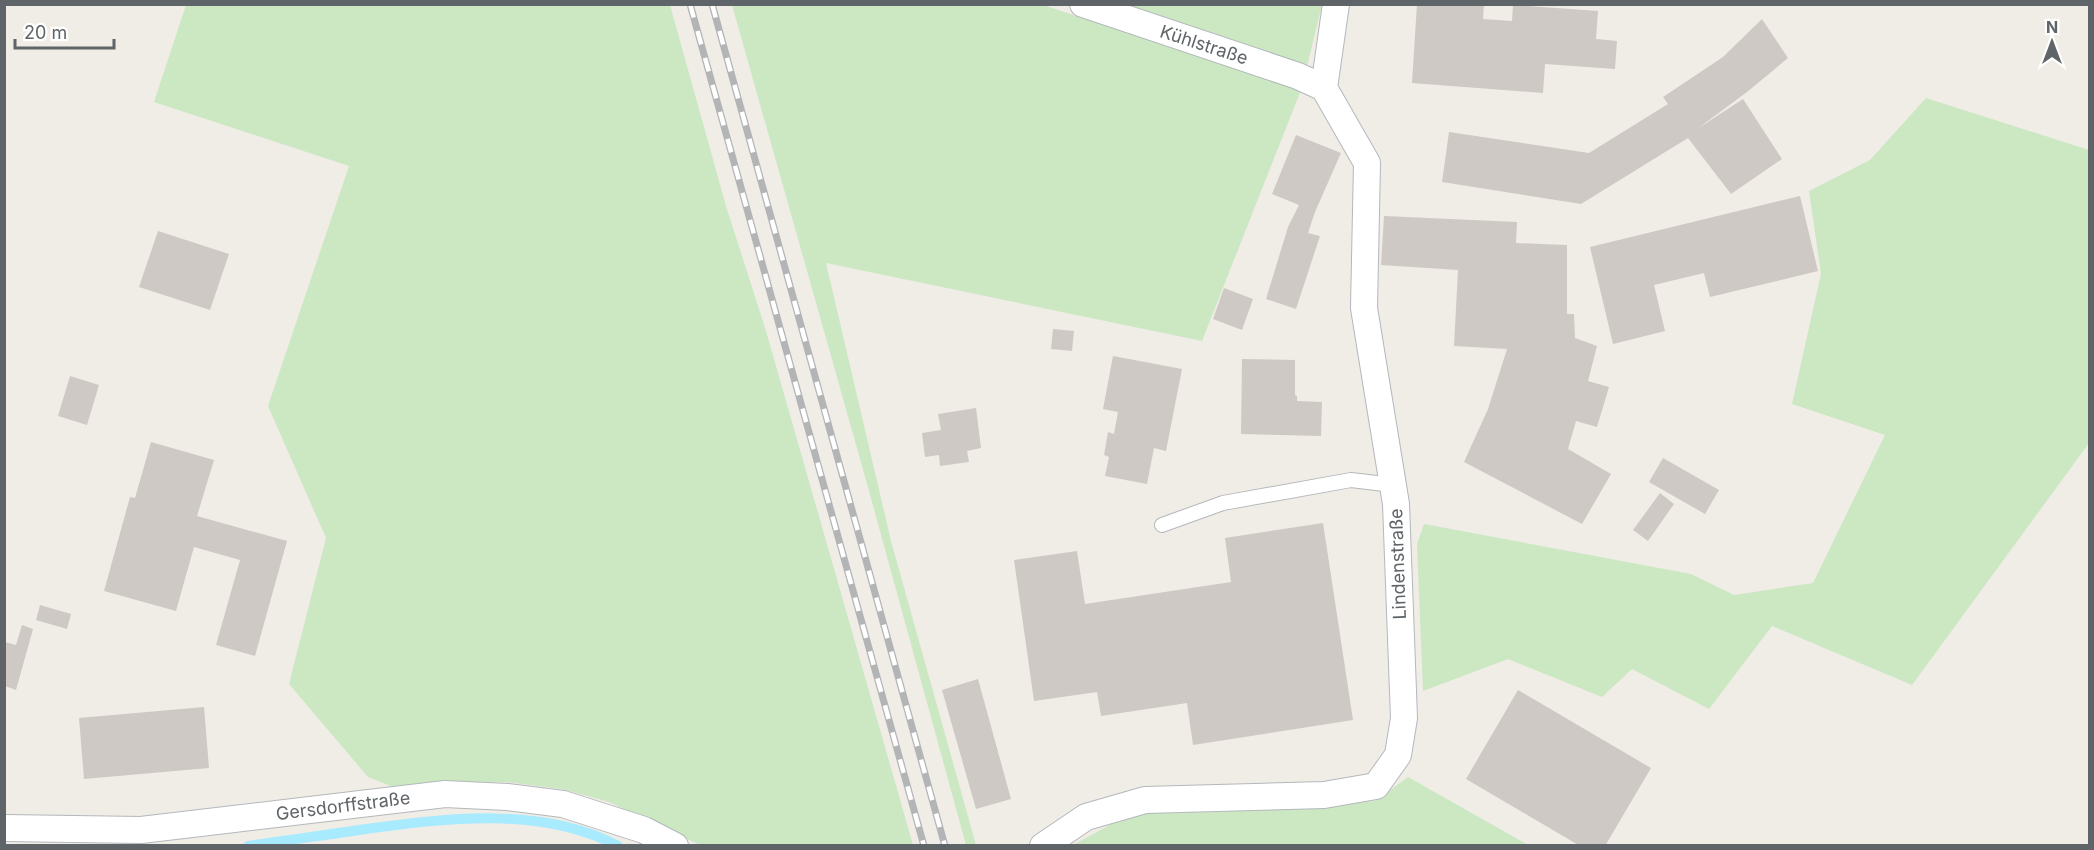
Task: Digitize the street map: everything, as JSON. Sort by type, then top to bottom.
[{"type":"street","name":"Kühlstraße","points":[[1083,4],[1298,76],[1324,88]]},
{"type":"street","points":[[1324,88],[1336,4]]},
{"type":"street","name":"Lindenstraße","points":[[1044,846],[1086,817],[1145,800],[1324,795],[1376,786],[1398,755],[1404,718],[1396,504],[1364,308],[1367,163],[1324,88]]},
{"type":"street","name":"Gersdorffstraße","points":[[4,828],[141,830],[445,794],[507,797],[563,804],[607,816],[644,830],[675,846]]},
{"type":"lane","points":[[1162,525],[1223,503],[1351,480],[1393,485]]},
{"type":"green space","points":[[186,5],[670,5],[726,206],[766,331],[913,845],[700,845],[609,802],[562,789],[507,782],[391,786],[368,777],[289,684],[326,538],[268,406],[349,166],[154,102]]},
{"type":"green space","points":[[732,5],[1043,5],[1301,90],[1202,341],[826,263],[891,541],[976,845],[966,845]]},
{"type":"green space","points":[[1113,5],[1322,5],[1307,66]]},
{"type":"green space","points":[[1926,98],[2089,150],[2089,443],[1912,685],[1772,626],[1709,709],[1632,669],[1602,697],[1508,659],[1423,691],[1417,544],[1424,524],[1691,574],[1734,595],[1813,583],[1885,435],[1792,404],[1821,274],[1809,191],[1870,160]]},
{"type":"green space","points":[[1408,777],[1528,845],[1071,846],[1117,821],[1153,812],[1304,808],[1375,801]]},
{"type":"building","points":[[1417,4],[1484,4],[1483,19],[1512,21],[1513,5],[1598,11],[1596,39],[1617,41],[1615,69],[1545,64],[1543,93],[1412,83]]},
{"type":"building","points":[[1762,19],[1788,58],[1697,129],[1743,99],[1782,159],[1731,194],[1688,138],[1581,204],[1442,182],[1449,132],[1589,153],[1668,104],[1663,97],[1723,57]]},
{"type":"building","points":[[1296,135],[1341,153],[1308,233],[1320,236],[1296,309],[1266,299],[1288,227],[1299,205],[1272,194]]},
{"type":"building","points":[[1800,196],[1818,271],[1710,297],[1704,273],[1654,285],[1665,331],[1613,344],[1590,247]]},
{"type":"building","points":[[1384,216],[1517,222],[1516,243],[1567,245],[1567,314],[1574,314],[1575,338],[1597,346],[1588,381],[1609,387],[1597,427],[1576,421],[1568,449],[1611,474],[1582,524],[1464,462],[1488,409],[1507,349],[1454,346],[1458,270],[1381,265]]},
{"type":"building","points":[[158,231],[229,254],[210,310],[139,287]]},
{"type":"building","points":[[1224,288],[1253,299],[1242,330],[1213,319]]},
{"type":"building","points":[[1053,329],[1074,331],[1072,351],[1051,349]]},
{"type":"building","points":[[1113,356],[1182,369],[1166,451],[1154,448],[1147,484],[1105,476],[1109,457],[1104,455],[1108,432],[1114,434],[1118,412],[1103,409]]},
{"type":"building","points":[[1242,359],[1295,360],[1297,401],[1322,402],[1321,436],[1241,434]]},
{"type":"building","points":[[70,376],[99,385],[87,425],[58,416]]},
{"type":"building","points":[[976,408],[981,448],[967,451],[969,462],[940,466],[939,455],[925,457],[922,433],[941,430],[938,414]]},
{"type":"building","points":[[151,442],[214,460],[197,516],[287,541],[255,656],[216,645],[240,560],[194,547],[176,611],[104,591],[130,497],[135,498]]},
{"type":"building","points":[[1663,458],[1719,490],[1705,514],[1649,482]]},
{"type":"building","points":[[1660,493],[1674,504],[1648,541],[1633,530]]},
{"type":"building","points":[[1323,523],[1353,720],[1193,745],[1187,703],[1101,716],[1097,692],[1034,701],[1014,560],[1077,551],[1085,604],[1231,582],[1225,538]]},
{"type":"building","points":[[40,605],[71,614],[67,629],[36,620]]},
{"type":"building","points":[[22,625],[33,629],[16,690],[5,686],[5,642],[16,645]]},
{"type":"building","points":[[978,679],[1011,799],[976,809],[942,690]]},
{"type":"building","points":[[1518,690],[1651,768],[1605,846],[1580,846],[1466,779]]},
{"type":"building","points":[[204,707],[209,768],[84,779],[79,718]]},
{"type":"waterway","points":[[248,846],[429,821],[494,818],[558,825],[589,833],[618,846]]},
{"type":"railway","points":[[690,4],[924,846]]},
{"type":"railway","points":[[712,4],[945,846]]}]
